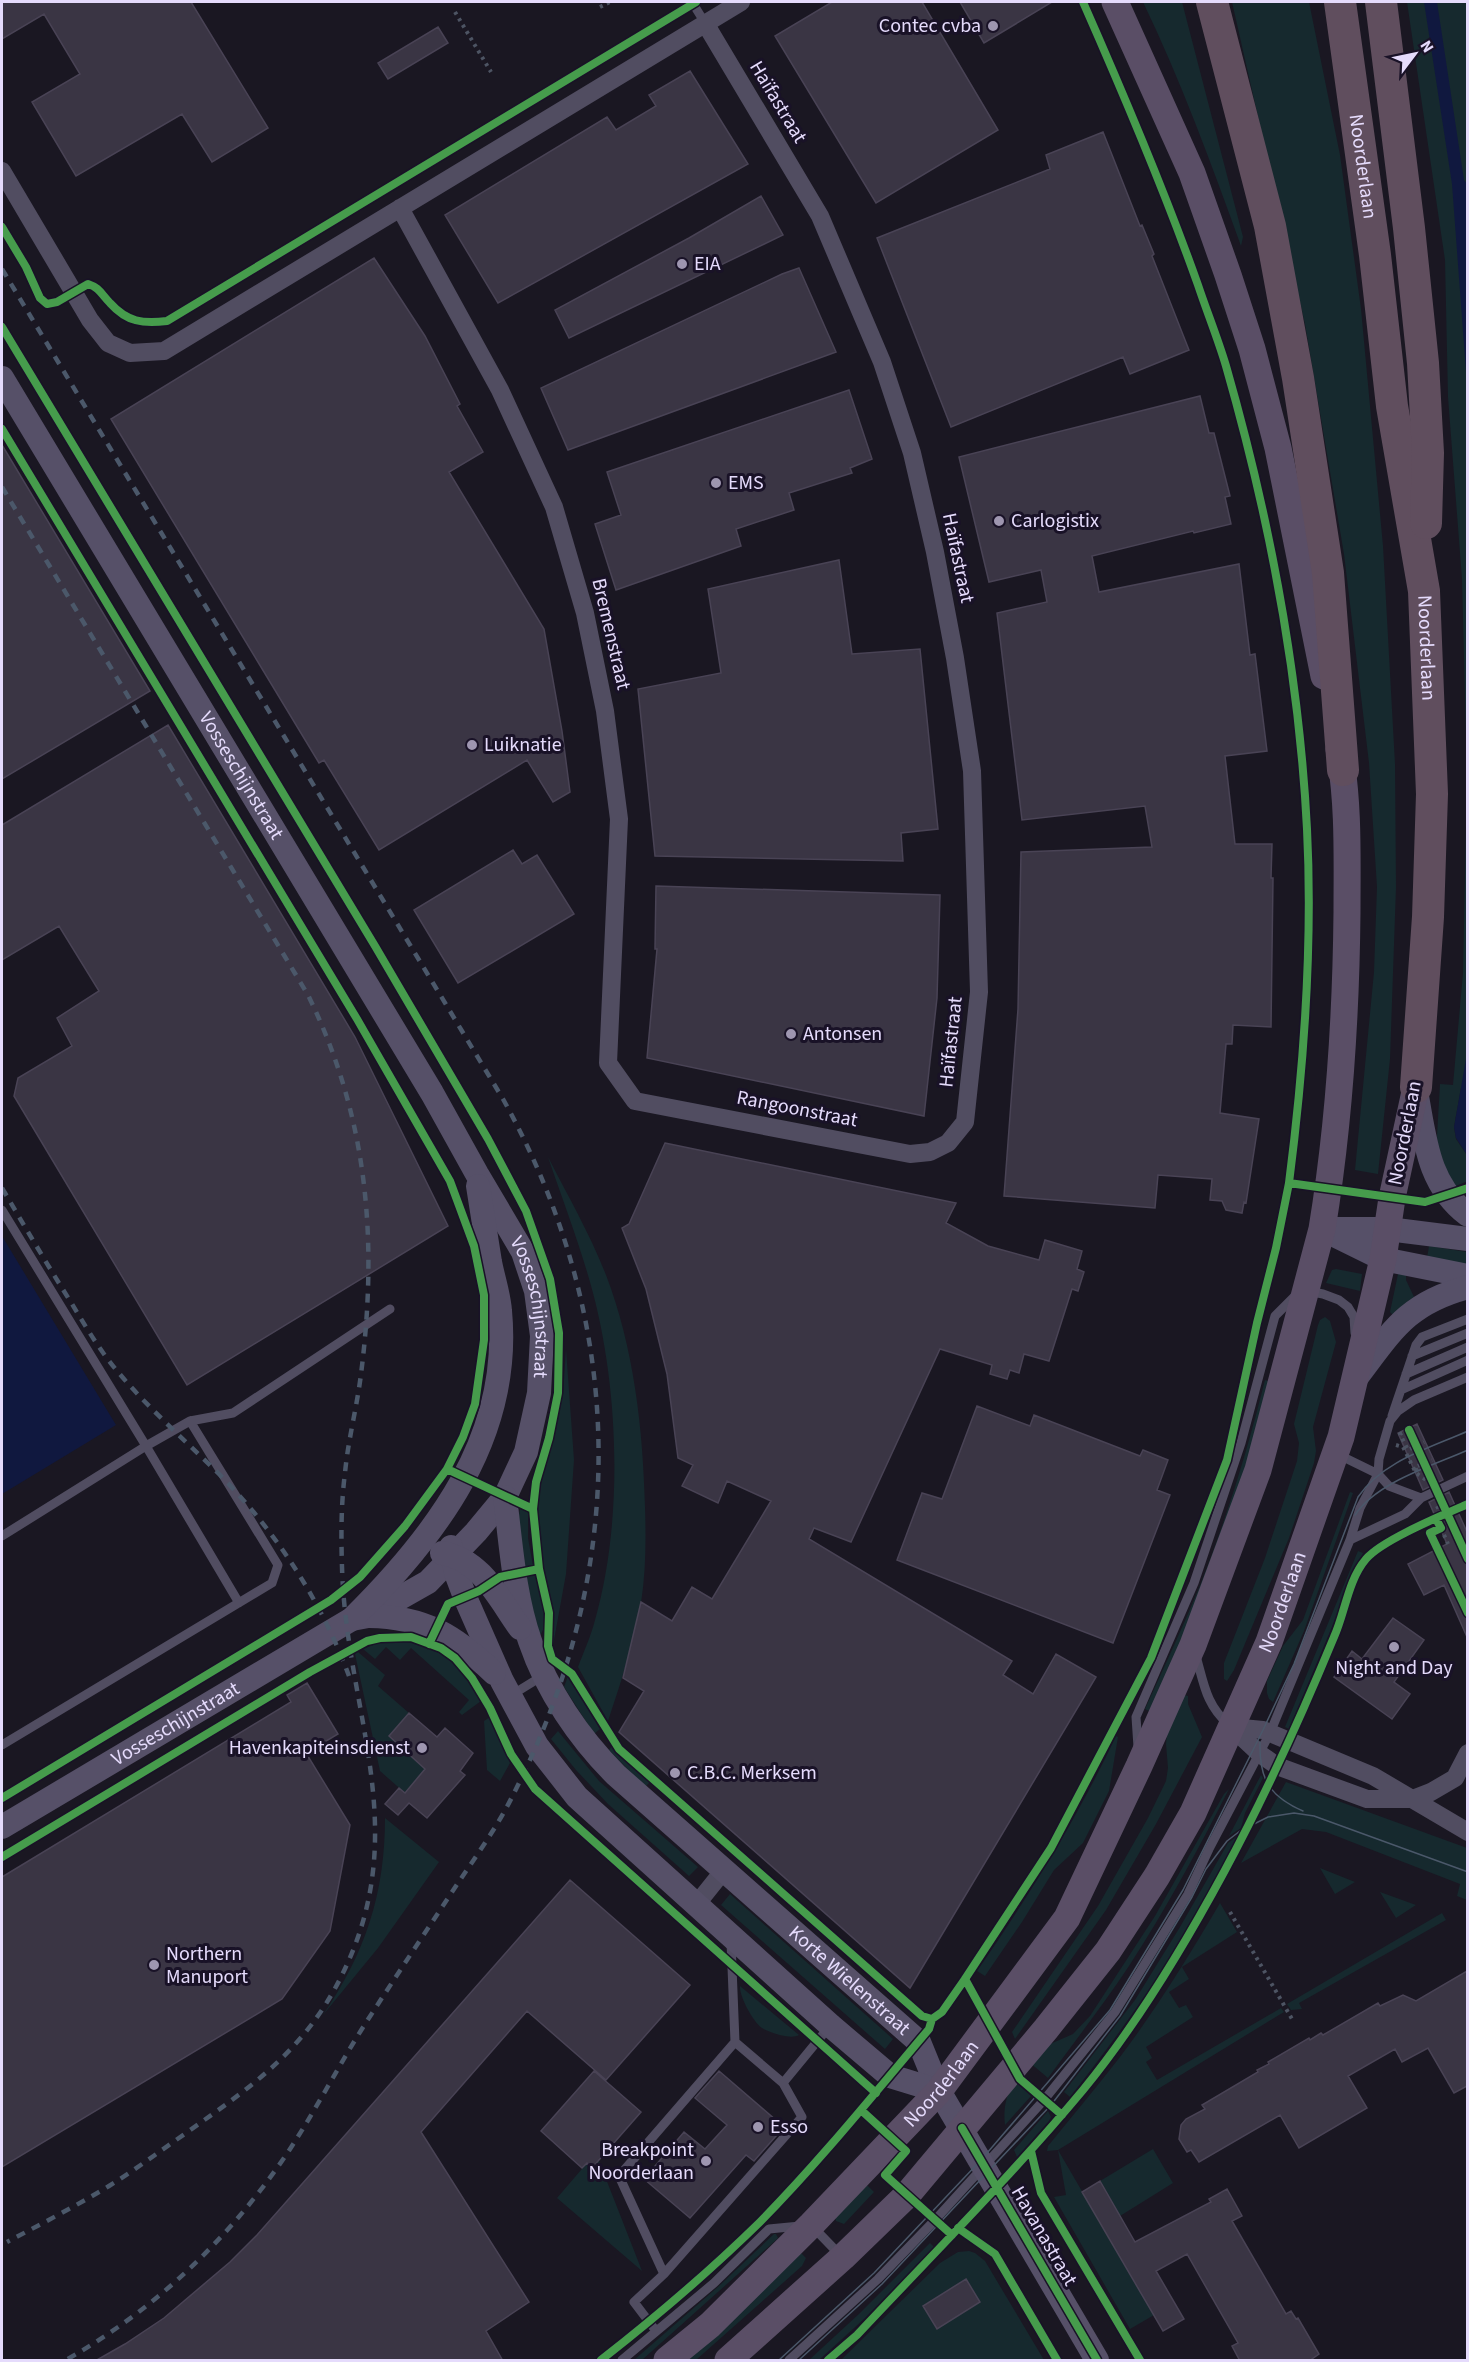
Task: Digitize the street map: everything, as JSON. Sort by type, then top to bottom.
[{"type":"highway","points":[[1212,2],[1270,226],[1298,378],[1328,573],[1343,770]]},
{"type":"highway","name":"Noorderlaan","points":[[1340,2],[1375,255],[1392,406],[1424,591],[1432,794],[1428,917],[1416,1087]]},
{"type":"highway","points":[[1381,2],[1423,363],[1428,453],[1424,591]]},
{"type":"main road","name":"Noorderlaan","points":[[667,2361],[710,2325],[811,2225],[939,2091],[1067,1918],[1140,1766],[1193,1645],[1258,1470],[1322,1229],[1330,1177],[1346,1009],[1347,853],[1343,770],[1278,448],[1252,349],[1191,173],[1115,2]]},
{"type":"main road","name":"Noorderlaan","points":[[728,2361],[843,2257],[907,2194],[1046,2029],[1108,1951],[1157,1876],[1192,1813],[1269,1642],[1335,1454],[1357,1377],[1383,1259],[1392,1198],[1416,1087]]},
{"type":"street","points":[[2,171],[90,320],[108,343],[130,354],[164,351],[741,2]]},
{"type":"street","name":"Haïfastraat","points":[[705,23],[820,216],[853,291],[882,362],[912,453],[935,552],[955,658],[972,771],[977,897],[979,992],[965,1122],[948,1143]]},
{"type":"street","name":"Bremenstraat","points":[[400,208],[510,411],[554,507],[585,613],[605,711],[619,819],[608,1063],[635,1101]]},
{"type":"street","name":"Vosseschijnstraat","points":[[2,378],[414,1062],[523,1252],[536,1291],[542,1336],[539,1393],[526,1452],[505,1497],[476,1532],[428,1582],[360,1618],[2,1827]]},
{"type":"street","points":[[1416,1087],[1427,1147],[1435,1175],[1447,1196],[1467,1215]]},
{"type":"street","name":"Rangoonstraat","points":[[635,1101],[910,1154],[930,1152],[948,1143]]},
{"type":"street","name":"Vosseschijnstraat","points":[[360,1618],[429,1534],[466,1478],[493,1407],[500,1360],[500,1311],[477,1174]]},
{"type":"street","points":[[1322,1229],[1388,1228],[1467,1239]]},
{"type":"street","points":[[1322,1229],[1383,1259],[1467,1276]]},
{"type":"street","points":[[1357,1377],[1392,1330],[1407,1315],[1425,1303],[1467,1287]]},
{"type":"street","points":[[466,1478],[447,1517],[452,1555],[465,1597],[506,1689],[537,1746],[577,1797],[831,2026],[891,2076],[939,2091]]},
{"type":"street","name":"Korte Wielenstraat","points":[[505,1497],[514,1574],[529,1640]]},
{"type":"street","points":[[407,1558],[434,1552],[452,1555]]},
{"type":"street","name":"Korte Wielenstraat","points":[[452,1555],[472,1566],[498,1592],[529,1640],[544,1675],[587,1743],[603,1762],[919,2042],[939,2091],[962,2128]]},
{"type":"street","points":[[360,1618],[392,1616],[436,1629],[468,1649],[506,1689]]},
{"type":"street","points":[[1231,1727],[1263,1730],[1373,1776],[1467,1832]]},
{"type":"street","points":[[1231,1727],[1260,1754],[1277,1766],[1367,1799],[1413,1799],[1455,1778],[1467,1753]]},
{"type":"street","points":[[696,1905],[724,1870]]},
{"type":"street","name":"Havanastraat","points":[[962,2128],[1097,2361]]},
{"type":"lane","points":[[692,2],[705,23]]},
{"type":"lane","points":[[2,1210],[239,1603]]},
{"type":"lane","points":[[1140,1766],[1136,1718],[1194,1583],[1241,1443],[1275,1316],[1290,1300],[1306,1292],[1340,1300],[1348,1306],[1354,1317],[1357,1377]]},
{"type":"lane","points":[[2,1536],[190,1421],[233,1413],[390,1309]]},
{"type":"lane","points":[[789,2361],[902,2256],[1044,2100],[1115,2013],[1188,1894],[1270,1733],[1350,1540],[1359,1508],[1378,1474],[1379,1459],[1390,1421],[1416,1345],[1422,1337],[1467,1319]]},
{"type":"lane","points":[[1412,1356],[1467,1333]]},
{"type":"lane","points":[[1406,1374],[1467,1347]]},
{"type":"lane","points":[[1401,1390],[1467,1360]]},
{"type":"lane","points":[[1390,1421],[1398,1411],[1414,1400],[1467,1377]]},
{"type":"lane","points":[[2,1745],[272,1583],[278,1565],[190,1421]]},
{"type":"lane","points":[[1335,1454],[1378,1474],[1389,1486],[1421,1498]]},
{"type":"lane","points":[[1350,1540],[1405,1514],[1421,1498],[1467,1476]]},
{"type":"lane","points":[[1193,1645],[1209,1702],[1217,1715],[1231,1727]]},
{"type":"lane","points":[[506,1689],[544,1675]]},
{"type":"lane","points":[[664,2274],[620,2176],[735,2042],[731,1936]]},
{"type":"lane","points":[[783,2083],[831,2026]]},
{"type":"lane","points":[[656,2331],[634,2302],[664,2274],[802,2117],[783,2083],[735,2042]]},
{"type":"lane","points":[[622,2361],[714,2283],[770,2229],[811,2225],[843,2257]]},
{"type":"path","points":[[600,7],[610,2]]},
{"type":"path","points":[[455,12],[491,72]]},
{"type":"path","points":[[1422,1464],[1433,1486],[1409,1430],[1400,1434],[1408,1450],[1424,1442]]},
{"type":"path","points":[[1422,1482],[1415,1467],[1431,1460]]},
{"type":"path","points":[[1452,1513],[1438,1496],[1452,1542]]},
{"type":"path","points":[[1452,1542],[1438,1530],[1437,1519],[1467,1504]]},
{"type":"path","points":[[1439,1548],[1452,1542]]},
{"type":"path","points":[[1230,1912],[1292,2019]]},
{"type":"green space","points":[[1143,2],[1182,2],[1243,237],[1241,246],[1183,92]]},
{"type":"green space","points":[[1232,2],[1309,2],[1340,155],[1361,309],[1383,546],[1395,764],[1396,887],[1390,1059],[1378,1174],[1355,1170],[1374,972],[1377,887],[1369,763],[1344,554],[1305,324]]},
{"type":"green space","points":[[1407,2],[1467,2],[1467,775],[1462,579],[1448,397],[1445,260]]},
{"type":"green space","points":[[1467,778],[1468,1121],[1461,1088],[1454,1127],[1456,1139],[1467,1155],[1468,1181],[1453,1187],[1438,1150],[1437,1136],[1440,1084],[1453,1085],[1463,973]]},
{"type":"green space","points":[[548,1157],[600,1260],[616,1303],[630,1360],[639,1419],[645,1519],[643,1591],[631,1648],[608,1721],[578,1667],[595,1620],[611,1539],[614,1495],[612,1407],[600,1321],[590,1282]]},
{"type":"green space","points":[[1429,1246],[1467,1252],[1467,1264],[1427,1258]]},
{"type":"green space","points":[[1332,1270],[1362,1274],[1360,1291],[1326,1283]]},
{"type":"green space","points":[[1406,1272],[1406,1280],[1414,1297],[1394,1316],[1390,1312],[1398,1274]]},
{"type":"green space","points":[[1325,1317],[1330,1321],[1336,1342],[1313,1427],[1316,1451],[1314,1463],[1289,1538],[1234,1670],[1227,1681],[1224,1679],[1224,1663],[1265,1558],[1297,1461],[1299,1443],[1294,1424],[1318,1325]]},
{"type":"green space","points":[[566,1349],[574,1460],[566,1574],[552,1651],[550,1642],[552,1612],[539,1552],[538,1506],[541,1484],[563,1394]]},
{"type":"green space","points":[[1265,1380],[1271,1382],[1255,1442],[1205,1585],[1151,1712],[1145,1709],[1194,1599],[1220,1533]]},
{"type":"green space","points":[[1350,1492],[1353,1493],[1304,1631],[1273,1702],[1267,1693],[1267,1681],[1283,1646],[1303,1620]]},
{"type":"green space","points":[[520,1509],[528,1512],[528,1538],[533,1566],[521,1568],[517,1527]]},
{"type":"green space","points":[[1358,1551],[1363,1553],[1289,1729],[1285,1727]]},
{"type":"green space","points":[[535,1574],[545,1614],[545,1622],[540,1635],[523,1576]]},
{"type":"green space","points":[[381,1642],[423,1645],[446,1657],[464,1676],[481,1701],[462,1715],[459,1712],[469,1700],[411,1648],[400,1660],[386,1647],[375,1659],[363,1649]]},
{"type":"green space","points":[[358,1652],[385,1675],[378,1686],[409,1713],[389,1736],[425,1769],[405,1793],[380,1771],[355,1654]]},
{"type":"green space","points":[[568,1676],[600,1729],[594,1734],[564,1687]]},
{"type":"green space","points":[[1184,1695],[1188,1696],[1188,1704],[1202,1737],[1156,1824],[1106,1910],[1015,2039],[1012,2032],[1098,1906],[1148,1818],[1166,1781],[1167,1732]]},
{"type":"green space","points":[[490,1717],[510,1763],[500,1781],[487,1770],[484,1721]]},
{"type":"green space","points":[[558,1731],[599,1781],[698,1867],[689,1876],[608,1804],[576,1770],[551,1739]]},
{"type":"green space","points":[[1116,1736],[1118,1737],[1109,1791],[1083,1843],[1054,1870],[985,1976],[977,1971],[1051,1856]]},
{"type":"green space","points":[[612,1746],[650,1782],[645,1787],[609,1750]]},
{"type":"green space","points":[[1261,1775],[1263,1778],[1245,1813],[1241,1828],[1229,1836]]},
{"type":"green space","points":[[1286,1782],[1467,1848],[1467,1900],[1457,1896],[1460,1884],[1326,1832],[1302,1829],[1241,1863]]},
{"type":"green space","points":[[1229,1789],[1143,1945],[1048,2078],[1029,2062],[1048,2045],[1073,2034],[1090,2016],[1155,1916],[1224,1794]]},
{"type":"green space","points":[[385,1818],[439,1862],[378,1948],[323,2015],[350,1969],[370,1922],[381,1872]]},
{"type":"green space","points":[[1239,1835],[1183,1938],[1140,2003],[1070,2097],[1064,2092],[1135,2000],[1228,1843]]},
{"type":"green space","points":[[1320,1868],[1355,1882],[1335,1894]]},
{"type":"green space","points":[[1380,1892],[1416,1905],[1396,1918]]},
{"type":"green space","points":[[730,1894],[893,2039],[885,2049],[721,1905]]},
{"type":"green space","points":[[1220,1903],[1237,1932],[1182,1967],[1189,1979],[1169,1992],[1179,2008],[1186,2005],[1193,2017],[1146,2047],[1152,2058],[1146,2062],[1157,2080],[1281,2008],[1284,2012],[1058,2150],[1047,2151],[1048,2146],[1147,2020]]},
{"type":"green space","points":[[1442,1913],[1446,1920],[1299,2003],[1302,2009],[1291,2010],[1287,2004]]},
{"type":"green space","points":[[740,1986],[799,2035],[775,2034],[762,2028],[747,2008]]},
{"type":"green space","points":[[1015,2081],[1031,2096],[1005,2125],[1006,2102]]},
{"type":"green space","points":[[1048,2111],[1051,2117],[1049,2121],[1017,2157],[1014,2150]]},
{"type":"green space","points":[[1153,2149],[1173,2183],[1120,2216],[1100,2181]]},
{"type":"green space","points":[[1058,2150],[1154,2315],[1130,2329],[1054,2197],[1066,2195]]},
{"type":"green space","points":[[599,2161],[642,2271],[557,2198],[587,2163],[592,2167]]},
{"type":"green space","points":[[865,2183],[874,2192],[844,2224],[836,2221],[835,2217]]},
{"type":"green space","points":[[774,2234],[778,2238],[776,2240],[642,2360],[634,2360],[719,2286]]},
{"type":"green space","points":[[930,2243],[934,2247],[865,2318],[819,2360],[809,2360],[860,2313]]},
{"type":"green space","points":[[969,2251],[985,2261],[1044,2360],[841,2360],[940,2263],[958,2252]]},
{"type":"green space","points":[[801,2253],[806,2258],[802,2266],[696,2360],[681,2360]]},
{"type":"water","points":[[1424,2],[1437,2],[1464,180],[1467,184],[1467,385],[1452,184]]},
{"type":"water","points":[[1467,1053],[1467,1155],[1456,1138],[1454,1127]]},
{"type":"water","points":[[2,1236],[116,1425],[2,1494]]},
{"type":"building","points":[[2,2],[191,2],[268,128],[212,162],[182,114],[76,176],[32,102],[80,74],[44,14],[2,39]]},
{"type":"building","points":[[832,2],[922,2],[998,130],[876,203],[775,36]]},
{"type":"building","name":"Contec cvba","points":[[960,2],[1052,2],[984,43]]},
{"type":"building","points":[[438,27],[448,43],[388,79],[378,63]]},
{"type":"building","points":[[690,71],[748,164],[498,303],[445,215],[607,117],[616,130],[656,106],[649,95]]},
{"type":"building","points":[[1103,132],[1140,226],[1142,225],[1154,254],[1152,256],[1189,350],[1130,374],[1123,357],[951,427],[877,238],[1050,169],[1046,155]]},
{"type":"building","name":"EIA","points":[[761,196],[783,235],[569,338],[555,310],[689,238]]},
{"type":"building","points":[[374,258],[425,336],[460,404],[457,406],[483,452],[449,472],[544,629],[570,792],[553,802],[527,760],[379,850],[324,760],[319,763],[111,419]]},
{"type":"building","points":[[799,268],[836,352],[568,450],[541,388]]},
{"type":"building","name":"EMS","points":[[849,390],[872,459],[850,468],[852,473],[789,493],[794,510],[736,529],[741,546],[616,590],[595,524],[621,515],[607,472]]},
{"type":"building","points":[[1200,396],[1209,433],[1214,433],[1230,496],[1225,497],[1231,524],[1092,556],[1099,592],[1239,564],[1250,655],[1255,654],[1267,751],[1225,756],[1235,844],[1272,844],[1271,878],[1273,878],[1271,1027],[1233,1025],[1232,1044],[1226,1044],[1220,1113],[1259,1119],[1246,1203],[1244,1202],[1242,1213],[1226,1210],[1222,1201],[1210,1200],[1212,1179],[1158,1175],[1155,1208],[1004,1196],[1018,1009],[1021,852],[1152,847],[1145,806],[1022,820],[997,613],[1047,602],[1041,570],[989,582],[959,457]]},
{"type":"building","points":[[2,445],[150,691],[2,779]]},
{"type":"building","points":[[839,560],[852,654],[920,649],[938,829],[901,833],[903,861],[655,856],[638,689],[721,673],[708,589]]},
{"type":"building","points":[[168,725],[355,1037],[448,1226],[187,1385],[14,1096],[18,1078],[72,1046],[57,1018],[99,991],[59,926],[2,960],[2,825]]},
{"type":"building","points":[[513,850],[522,864],[537,855],[574,914],[458,983],[414,910]]},
{"type":"building","points":[[656,886],[940,895],[937,998],[924,1116],[647,1058],[657,949],[655,949]]},
{"type":"building","points":[[665,1143],[956,1203],[946,1223],[988,1246],[1039,1260],[1045,1240],[1082,1251],[1077,1269],[1084,1272],[1078,1291],[1072,1289],[1049,1361],[1024,1354],[1019,1373],[1010,1370],[1007,1379],[990,1374],[992,1365],[940,1349],[851,1542],[814,1528],[809,1539],[1012,1661],[1003,1675],[1033,1694],[1056,1654],[1096,1677],[910,1988],[619,1732],[644,1691],[623,1678],[641,1602],[672,1621],[692,1587],[712,1599],[771,1501],[727,1481],[718,1503],[682,1486],[693,1465],[678,1458],[667,1374],[646,1289],[622,1228],[629,1224]]},
{"type":"building","points":[[977,1406],[1030,1426],[1034,1415],[1140,1456],[1143,1450],[1168,1460],[1157,1490],[1170,1495],[1113,1643],[897,1560],[922,1493],[942,1499]]},
{"type":"building","points":[[1417,1424],[1443,1480],[1423,1490],[1398,1433]]},
{"type":"building","points":[[1449,1492],[1467,1532],[1467,1637],[1444,1585],[1424,1595],[1408,1564],[1447,1544],[1429,1502]]},
{"type":"building","points":[[1393,1618],[1424,1640],[1394,1682],[1410,1694],[1392,1719],[1334,1677],[1352,1651],[1362,1659]]},
{"type":"building","name":"Northern Manuport","points":[[307,1683],[338,1734],[306,1753],[350,1825],[330,1931],[282,1999],[2,2167],[2,1877],[291,1702],[287,1695]]},
{"type":"building","points":[[409,1713],[437,1737],[445,1728],[473,1753],[460,1771],[465,1775],[427,1818],[409,1803],[398,1815],[385,1804],[399,1788],[405,1793],[425,1769],[389,1736]]},
{"type":"building","points":[[570,1880],[690,1985],[606,2080],[527,2011],[421,2132],[529,2302],[486,2331],[503,2361],[95,2361],[164,2318],[230,2262],[257,2235]]},
{"type":"building","points":[[1467,1971],[1467,2086],[1454,2093],[1428,2048],[1402,2062],[1395,2049],[1348,2076],[1367,2108],[1299,2148],[1280,2115],[1199,2162],[1191,2150],[1187,2152],[1179,2139],[1181,2125],[1186,2119],[1205,2109],[1202,2105],[1309,2038],[1310,2040],[1321,2033],[1323,2035],[1378,2003],[1380,2006],[1403,1995],[1416,2001]]},
{"type":"building","points":[[594,2071],[641,2112],[592,2168],[587,2163],[582,2168],[541,2131]]},
{"type":"building","points":[[719,2071],[784,2127],[754,2161],[746,2155],[690,2218],[644,2179],[684,2132],[705,2149],[727,2125],[695,2098]]},
{"type":"building","points":[[1100,2181],[1135,2242],[1211,2202],[1209,2199],[1227,2189],[1242,2216],[1232,2221],[1286,2314],[1291,2311],[1296,2319],[1298,2318],[1319,2354],[1309,2361],[1240,2361],[1232,2346],[1238,2343],[1187,2254],[1156,2271],[1184,2319],[1163,2331],[1082,2192]]},
{"type":"building","points":[[966,2279],[980,2302],[937,2329],[923,2306]]},
{"type":"tram line","points":[[779,2360],[874,2273],[981,2160],[1110,2010],[1183,1890],[1263,1730],[1294,1664],[1358,1497],[1380,1474],[1393,1465],[1468,1431]]},
{"type":"tram line","points":[[1355,1515],[1365,1503],[1391,1484],[1468,1450]]},
{"type":"tram line","points":[[1260,1742],[1262,1766],[1268,1785],[1282,1799],[1303,1811]]},
{"type":"tram line","points":[[799,2360],[882,2284],[1051,2105],[1120,2016],[1192,1897],[1206,1869],[1227,1841],[1240,1831],[1268,1817],[1294,1813],[1314,1816],[1468,1872]]},
{"type":"railway","points":[[2,269],[503,1099],[544,1184],[573,1270],[592,1357],[598,1444],[594,1532],[579,1620],[552,1707],[502,1816],[367,2021],[295,2141],[262,2189],[213,2246],[186,2272],[129,2319],[66,2360]]},
{"type":"railway","points":[[2,487],[308,995],[328,1041],[344,1087],[356,1133],[363,1180],[368,1227],[368,1275],[361,1374],[344,1485],[342,1567],[346,1621],[371,1772],[375,1821],[373,1872],[362,1923],[341,1977],[326,2003],[293,2047],[274,2066],[232,2100],[128,2174],[84,2201],[7,2242]]},
{"type":"railway","points":[[2,1188],[45,1261],[111,1364],[142,1399],[220,1475],[278,1544],[311,1594],[349,1676]]},
{"type":"cycle path","points":[[2,227],[26,267],[40,298],[47,304],[57,302],[88,284],[98,289],[116,309],[129,318],[143,322],[167,321],[696,2]]},
{"type":"cycle path","points":[[1083,2],[1157,178],[1220,346],[1256,480],[1280,595],[1297,712],[1309,873],[1306,1006],[1289,1183],[1425,1202],[1468,1188]]},
{"type":"cycle path","points":[[2,327],[375,946],[488,1139],[526,1211],[550,1279],[559,1333],[558,1393],[549,1438],[536,1482],[533,1509]]},
{"type":"cycle path","points":[[2,429],[357,1019],[450,1181],[474,1246],[484,1295],[484,1340],[475,1404],[463,1437],[447,1469],[405,1526],[360,1577],[331,1600],[2,1798]]},
{"type":"cycle path","points":[[601,2360],[722,2258],[760,2222],[825,2151],[929,2029],[932,2019],[942,2012],[1051,1848],[1151,1658],[1227,1460],[1289,1183]]},
{"type":"cycle path","points":[[1409,1430],[1468,1559]]},
{"type":"cycle path","points":[[429,1644],[448,1604],[479,1591],[500,1577],[539,1569],[533,1509],[447,1469]]},
{"type":"cycle path","points":[[828,2360],[857,2335],[1028,2153],[1083,2090],[1141,2012],[1192,1929],[1254,1814],[1338,1628],[1347,1597],[1360,1567],[1366,1559],[1385,1544],[1468,1504]]},
{"type":"cycle path","points":[[1436,1519],[1441,1528],[1430,1533],[1468,1613]]},
{"type":"cycle path","points":[[539,1569],[549,1613],[548,1646],[552,1659],[572,1674],[619,1749],[922,2016],[932,2019]]},
{"type":"cycle path","points":[[2,1857],[310,1672],[367,1641],[380,1638],[411,1637],[441,1648],[455,1658],[472,1678],[490,1708],[511,1754],[535,1789],[876,2093]]},
{"type":"cycle path","points":[[965,1979],[1020,2079],[1062,2115]]},
{"type":"cycle path","points":[[861,2110],[906,2151],[885,2175],[952,2235]]},
{"type":"cycle path","points":[[962,2128],[1097,2360]]},
{"type":"cycle path","points":[[1031,2151],[1041,2193],[1140,2360]]},
{"type":"cycle path","points":[[958,2228],[995,2254],[1057,2360]]},
{"type":"place","name":"Contec cvba","points":[[993,26]]},
{"type":"place","name":"EIA","points":[[682,264]]},
{"type":"place","name":"EMS","points":[[716,483]]},
{"type":"place","name":"Carlogistix","points":[[999,521]]},
{"type":"place","name":"Luiknatie","points":[[472,745]]},
{"type":"place","name":"Antonsen","points":[[791,1034]]},
{"type":"place","name":"Night and Day","points":[[1394,1647]]},
{"type":"place","name":"Havenkapiteinsdienst","points":[[422,1748]]},
{"type":"place","name":"C.B.C. Merksem","points":[[675,1773]]},
{"type":"place","name":"Northern Manuport","points":[[154,1965]]},
{"type":"place","name":"Esso","points":[[758,2127]]},
{"type":"place","name":"Breakpoint Noorderlaan","points":[[706,2161]]}]
